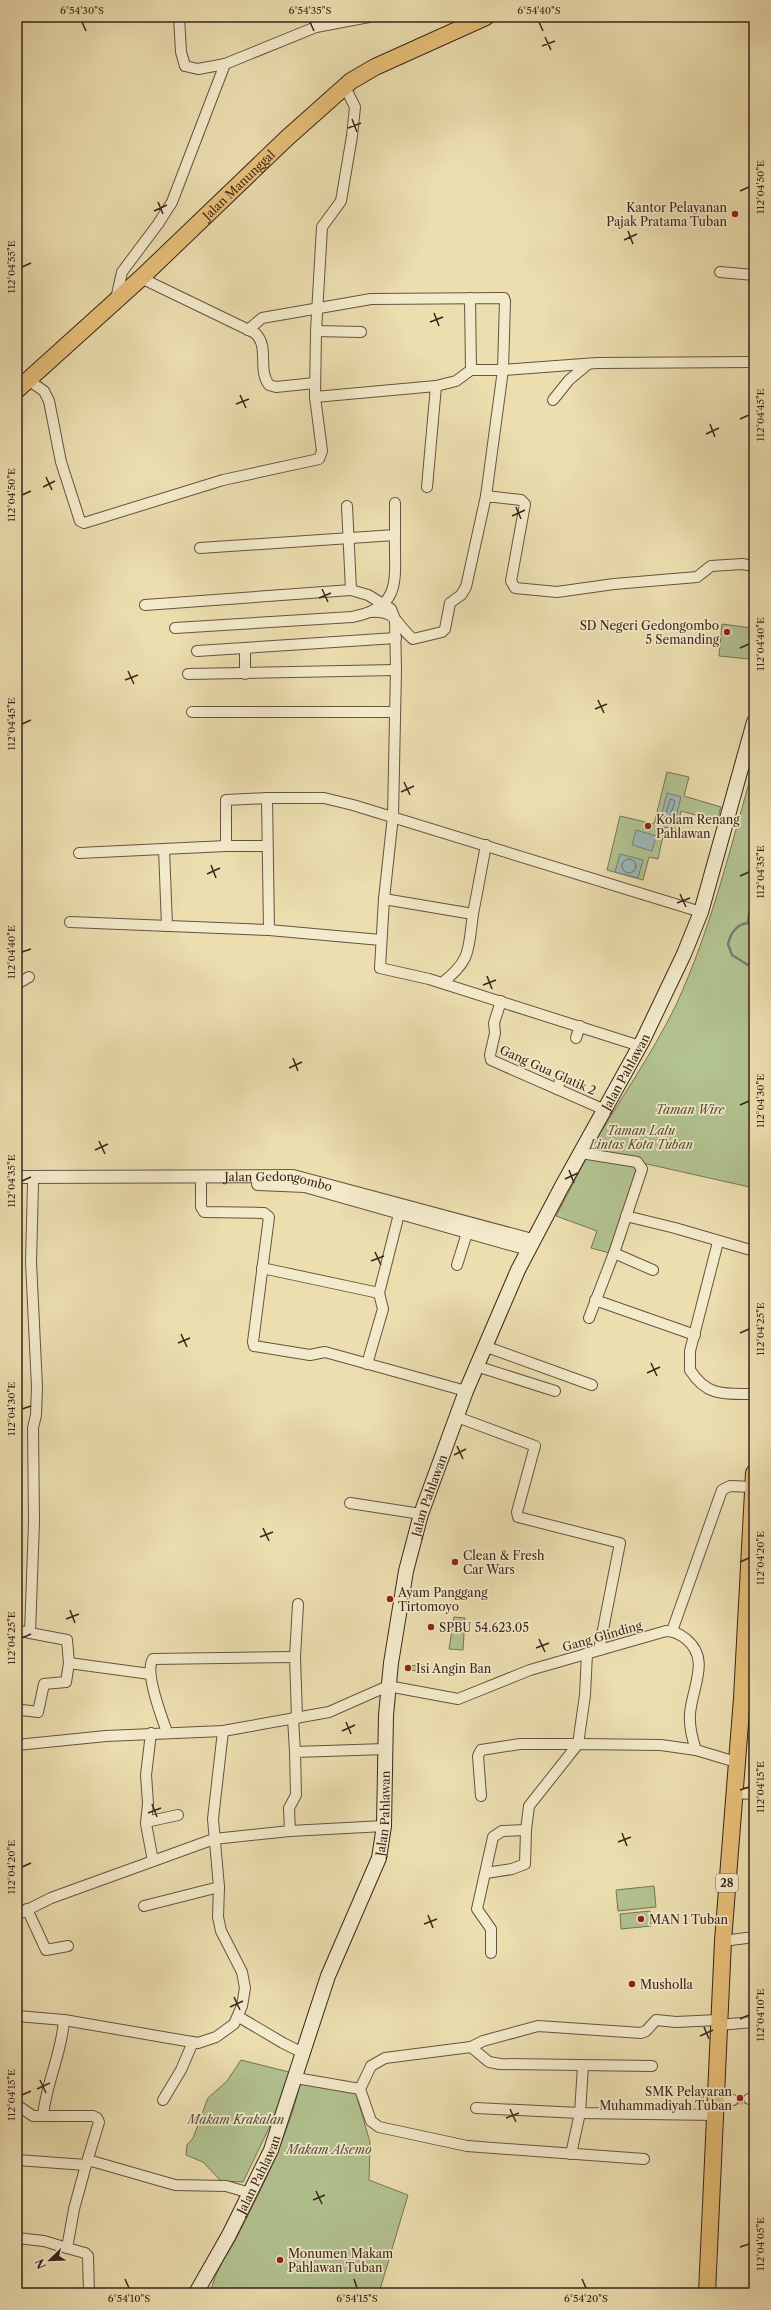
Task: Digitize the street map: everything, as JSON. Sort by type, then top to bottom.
[{"type":"highway","name":"Jalan Manunggal","points":[[23,385],[141,278],[288,138],[345,87],[375,67],[486,17]]},
{"type":"highway","name":"28","points":[[707,2293],[718,2023],[723,1940],[736,1762],[748,1699],[754,1480]]},
{"type":"main road","name":"Jalan Pahlawan","points":[[200,2290],[271,2150],[296,2078],[328,1976],[377,1867],[384,1826],[388,1686],[406,1570],[421,1514],[484,1346],[530,1244],[640,1046],[676,971],[701,912],[754,722]]},
{"type":"street","points":[[179,17],[181,52],[185,66],[198,69],[225,64],[317,22],[369,17]]},
{"type":"street","points":[[116,301],[122,272],[158,224],[172,202],[225,64]]},
{"type":"street","points":[[23,385],[44,391],[49,401],[61,462],[82,523],[223,480],[319,459],[322,451],[314,383],[322,227],[341,201],[352,136],[355,108],[345,87]]},
{"type":"street","points":[[720,272],[754,275]]},
{"type":"street","points":[[141,278],[255,333],[262,343],[264,374],[269,385],[276,387],[314,383]]},
{"type":"street","points":[[470,298],[471,370]]},
{"type":"street","points":[[248,330],[260,319],[318,307],[371,300],[505,298],[502,370],[486,496],[466,587],[461,595],[450,603],[445,629],[438,634],[416,640],[407,634],[388,612],[370,612]]},
{"type":"street","points":[[316,331],[362,332]]},
{"type":"street","points":[[315,397],[436,386],[456,381],[471,370],[502,370],[587,365],[754,362]]},
{"type":"street","points":[[553,400],[569,380],[587,365]]},
{"type":"street","points":[[427,487],[436,386]]},
{"type":"street","points":[[486,496],[521,500],[525,504],[511,582],[514,588],[557,592],[614,584],[697,577],[711,566],[742,564],[754,566]]},
{"type":"street","points":[[175,628],[352,618],[370,612],[384,604],[395,584],[395,503]]},
{"type":"street","points":[[347,506],[351,590]]},
{"type":"street","points":[[200,548],[395,535]]},
{"type":"street","points":[[145,605],[351,590],[358,591],[384,604],[392,610],[395,619],[396,638],[393,816],[384,899],[379,966],[381,969],[442,983],[501,1001],[640,1046]]},
{"type":"street","points":[[197,651],[396,638]]},
{"type":"street","points":[[245,649],[245,674]]},
{"type":"street","points":[[188,674],[396,670]]},
{"type":"street","points":[[192,712],[394,712]]},
{"type":"street","points":[[267,798],[269,930]]},
{"type":"street","points":[[226,846],[226,800],[324,798],[393,816],[701,912]]},
{"type":"street","points":[[442,983],[459,968],[467,956],[486,845]]},
{"type":"street","points":[[79,853],[226,846],[267,846]]},
{"type":"street","points":[[164,849],[167,926]]},
{"type":"street","points":[[384,899],[473,914]]},
{"type":"street","points":[[70,922],[269,930],[381,940]]},
{"type":"street","points":[[17,984],[29,977]]},
{"type":"street","name":"Gang Gua Glatik 2","points":[[501,1001],[494,1023],[495,1033],[490,1055],[491,1060],[605,1110]]},
{"type":"street","points":[[576,1038],[580,1026]]},
{"type":"street","points":[[557,1089],[561,1078]]},
{"type":"street","points":[[581,1153],[640,1163],[641,1174],[614,1253],[589,1318]]},
{"type":"street","name":"Jalan Gedongombo","points":[[17,1184],[201,1184],[293,1176],[306,1178],[436,1215],[530,1244]]},
{"type":"street","name":"Jalan Gedongombo","points":[[17,1177],[247,1180],[305,1186],[399,1214],[467,1232],[530,1244]]},
{"type":"street","points":[[30,1633],[34,1522],[33,1428],[36,1414],[37,1387],[31,1262],[33,1184]]},
{"type":"street","points":[[201,1184],[201,1207],[204,1212],[264,1213],[268,1215],[252,1342],[254,1346],[310,1355],[325,1352],[466,1391]]},
{"type":"street","points":[[367,1364],[383,1309],[379,1293],[399,1214]]},
{"type":"street","points":[[626,1216],[675,1228],[718,1242],[754,1251]]},
{"type":"street","points":[[457,1266],[467,1232]]},
{"type":"street","points":[[718,1242],[688,1361],[690,1370],[694,1378],[714,1392],[754,1394]]},
{"type":"street","points":[[614,1253],[653,1270]]},
{"type":"street","points":[[262,1268],[379,1293]]},
{"type":"street","points":[[595,1300],[695,1335]]},
{"type":"street","points":[[484,1346],[592,1385]]},
{"type":"street","points":[[476,1366],[556,1391]]},
{"type":"street","points":[[457,1417],[529,1442],[536,1447],[517,1512],[518,1518],[620,1543],[599,1650]]},
{"type":"street","points":[[696,1750],[690,1725],[690,1714],[700,1662],[698,1654],[689,1642],[672,1631],[722,1490],[730,1486],[754,1480]]},
{"type":"street","points":[[350,1503],[421,1514]]},
{"type":"street","points":[[290,1831],[289,1808],[296,1796],[295,1657],[298,1604]]},
{"type":"street","points":[[17,1630],[67,1640],[69,1663],[66,1682],[44,1684],[38,1712],[22,1710],[17,1712]]},
{"type":"street","name":"Gang Glinding","points":[[388,1686],[458,1699],[530,1670],[661,1632],[672,1631]]},
{"type":"street","points":[[486,1873],[512,1869],[525,1864],[526,1830],[529,1806],[578,1744],[585,1695],[587,1653]]},
{"type":"street","points":[[167,1732],[150,1674],[151,1662],[157,1659],[295,1657]]},
{"type":"street","points":[[69,1663],[150,1674]]},
{"type":"street","points":[[17,1745],[151,1733],[223,1732],[336,1709],[388,1686]]},
{"type":"street","points":[[17,2016],[64,2020],[193,2042],[203,2042],[216,2037],[228,2030],[239,2017],[242,2006],[244,1981],[219,1925],[219,1887],[214,1839],[214,1798],[223,1732]]},
{"type":"street","points":[[151,1733],[146,1775],[148,1803],[146,1822],[147,1837],[153,1861]]},
{"type":"street","points":[[481,1796],[478,1756],[482,1750],[520,1744],[660,1746],[696,1750],[736,1762]]},
{"type":"street","points":[[295,1752],[385,1749]]},
{"type":"street","points":[[734,1793],[754,1794]]},
{"type":"street","points":[[146,1822],[178,1815]]},
{"type":"street","points":[[17,1915],[27,1909],[214,1839],[290,1831],[384,1826]]},
{"type":"street","points":[[491,1953],[491,1929],[478,1909],[495,1835],[504,1830],[526,1830]]},
{"type":"street","points":[[144,1906],[219,1887]]},
{"type":"street","points":[[27,1909],[46,1950],[68,1946]]},
{"type":"street","points":[[723,1940],[754,1937]]},
{"type":"street","points":[[239,2017],[303,2053]]},
{"type":"street","points":[[43,2116],[46,2094],[62,2040],[64,2020]]},
{"type":"street","points":[[644,2159],[467,2146],[379,2127],[371,2121],[360,2089],[371,2066],[385,2058],[471,2047],[484,2041],[538,2026],[641,2033],[646,2031],[656,2020],[718,2023],[754,2022]]},
{"type":"street","points":[[163,2100],[181,2070],[193,2042]]},
{"type":"street","points":[[471,2047],[489,2062],[583,2066],[652,2066]]},
{"type":"street","points":[[571,2154],[580,2114],[583,2066]]},
{"type":"street","points":[[296,2078],[360,2089]]},
{"type":"street","points":[[476,2108],[580,2114],[715,2108],[733,2100]]},
{"type":"street","points":[[17,2105],[33,2116],[93,2116],[97,2118],[99,2122],[74,2209],[67,2248]]},
{"type":"street","points":[[17,2160],[87,2162],[175,2185],[226,2186],[250,2192]]},
{"type":"street","points":[[17,2238],[44,2241],[85,2253],[88,2256],[89,2293]]},
{"type":"green space","points":[[722,624],[752,628],[749,659],[719,656]]},
{"type":"green space","name":"Taman Wire","points":[[754,765],[754,1188],[589,1151],[656,1043],[676,1005],[700,947],[720,887]]},
{"type":"green space","name":"Kolam Renang Pahlawan","points":[[667,772],[689,777],[684,796],[721,807],[717,821],[681,811],[677,830],[665,827],[658,859],[649,857],[643,880],[607,870],[620,816],[654,824]]},
{"type":"green space","points":[[587,1157],[639,1166],[613,1254],[591,1248],[597,1231],[556,1216]]},
{"type":"green space","points":[[454,1617],[465,1618],[463,1650],[449,1649]]},
{"type":"green space","points":[[418,1664],[425,1665],[426,1673],[411,1670],[412,1666]]},
{"type":"green space","points":[[654,1886],[656,1907],[618,1911],[616,1890]]},
{"type":"green space","points":[[650,1911],[651,1926],[621,1929],[620,1914]]},
{"type":"green space","name":"Makam Krakalan","points":[[241,2060],[289,2072],[272,2122],[243,2182],[221,2181],[203,2162],[186,2155],[187,2145],[193,2138],[208,2098],[227,2081]]},
{"type":"green space","name":"Makam Alsemo","points":[[300,2084],[355,2091],[370,2142],[369,2180],[408,2195],[379,2293],[211,2293],[212,2285],[218,2270],[257,2197],[282,2142]]},
{"type":"water","points":[[667,793],[681,797],[674,825],[660,821]]},
{"type":"water","points":[[636,830],[656,836],[652,851],[632,845]]},
{"type":"water","points":[[620,854],[643,860],[638,878],[615,872]]},
{"type":"waterway","points":[[748,922],[754,880]]},
{"type":"waterway","points":[[754,924],[749,923],[740,925],[731,935],[728,944],[732,955],[748,965],[753,962],[754,949]]},
{"type":"tunnel","points":[[733,2100],[749,2099]]},
{"type":"place","name":"Kantor Pelayanan Pajak Pratama Tuban","points":[[735,214]]},
{"type":"place","name":"SD Negeri Gedongombo 5 Semanding","points":[[727,632]]},
{"type":"place","name":"Kolam Renang Pahlawan","points":[[648,826]]},
{"type":"place","name":"Clean & Fresh Car Wars","points":[[455,1562]]},
{"type":"place","name":"Ayam Panggang Tirtomoyo","points":[[390,1599]]},
{"type":"place","name":"SPBU 54.623.05","points":[[431,1627]]},
{"type":"place","name":"Isi Angin Ban","points":[[408,1668]]},
{"type":"place","name":"MAN 1 Tuban","points":[[641,1919]]},
{"type":"place","name":"Musholla","points":[[632,1984]]},
{"type":"place","name":"SMK Pelayaran Muhammadiyah Tuban","points":[[740,2098]]},
{"type":"place","name":"Monumen Makam Pahlawan Tuban","points":[[280,2260]]},
{"type":"park label","name":"Taman Lalu Lintas Kota Tuban","points":[[641,1137]]}]
